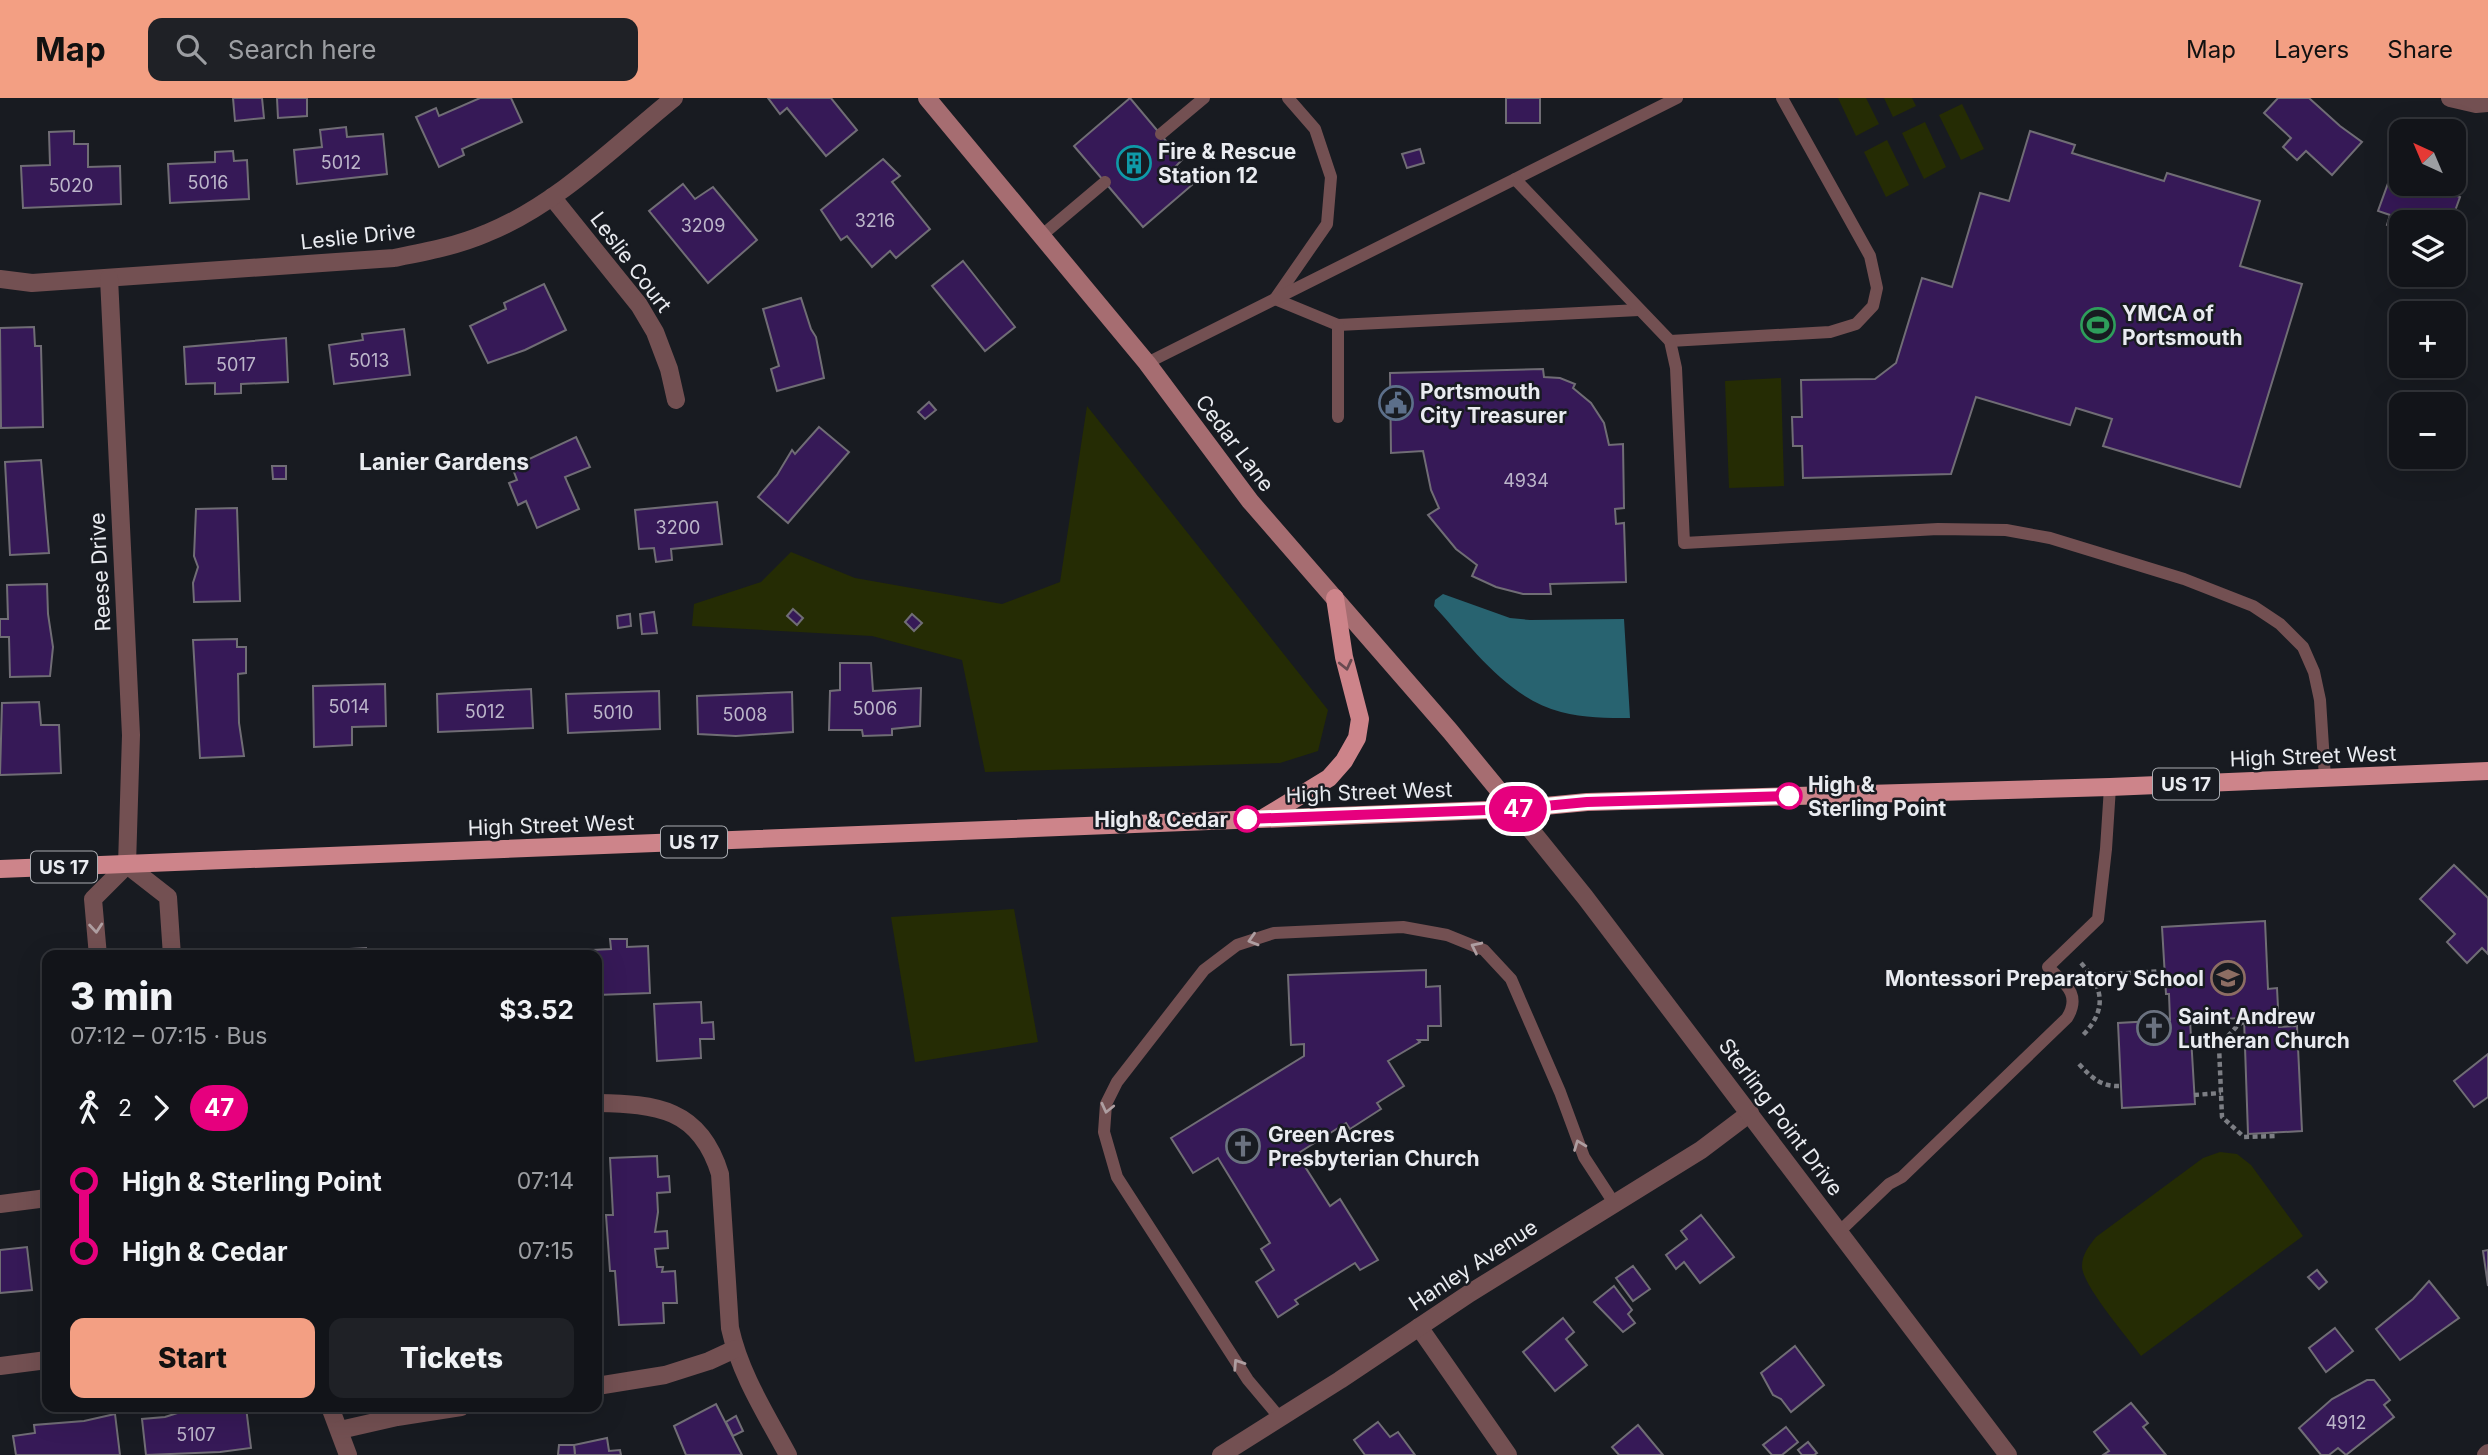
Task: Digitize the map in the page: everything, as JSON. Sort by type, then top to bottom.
[{"type":"main road","name":"Cedar Lane","points":[[927,98],[1147,363],[1250,500],[1451,731],[1514,809]]},
{"type":"main road","points":[[1262,819],[1329,778],[1344,761],[1357,738],[1360,719],[1344,657],[1335,598]]},
{"type":"main road","name":"High Street West","points":[[0,869],[1514,809],[1587,802],[2110,787],[2488,771]]},
{"type":"street","name":"Leslie Drive","points":[[0,279],[32,283],[109,278],[394,258],[442,249],[488,233],[532,211],[674,98]]},
{"type":"street","points":[[2450,98],[2476,104],[2488,103]]},
{"type":"street","name":"Leslie Court","points":[[552,197],[639,305],[655,332],[676,400]]},
{"type":"street","name":"Reese Drive","points":[[109,278],[131,734],[127,865]]},
{"type":"street","name":"Sterling Point Drive","points":[[1514,809],[1585,897],[2008,1455]]},
{"type":"street","points":[[97,950],[93,899],[127,865],[168,897],[172,950]]},
{"type":"street","points":[[602,1103],[641,1104],[664,1109],[695,1129],[704,1138],[716,1159],[720,1174],[730,1328],[734,1349],[746,1378],[788,1455]]},
{"type":"street","name":"Hanley Avenue","points":[[1221,1455],[1701,1150],[1750,1114]]},
{"type":"street","points":[[0,1204],[42,1199]]},
{"type":"street","points":[[1419,1327],[1508,1455]]},
{"type":"street","points":[[602,1385],[665,1375],[734,1349]]},
{"type":"street","points":[[0,1366],[42,1361]]},
{"type":"street","points":[[332,1412],[348,1455]]},
{"type":"street","points":[[340,1430],[429,1412]]},
{"type":"lane","points":[[1161,134],[1204,98]]},
{"type":"lane","points":[[1275,299],[1327,224],[1331,177],[1315,129],[1288,98]]},
{"type":"lane","points":[[1147,363],[1677,98]]},
{"type":"lane","points":[[1670,341],[1830,332],[1856,324],[1873,306],[1877,288],[1870,256],[1783,98]]},
{"type":"lane","points":[[1515,179],[1670,341],[1676,368],[1684,543],[1938,529],[2006,530],[2050,538],[2184,579],[2253,606],[2280,624],[2303,647],[2314,672],[2320,701],[2325,778]]},
{"type":"lane","points":[[1041,236],[1105,182]]},
{"type":"lane","points":[[1275,299],[1338,325],[1639,310]]},
{"type":"lane","points":[[1338,325],[1338,417]]},
{"type":"lane","points":[[1840,1231],[1889,1184],[1902,1177],[2067,1018],[2073,1009],[2073,998],[2068,988],[2048,967],[2098,919],[2110,787]]},
{"type":"lane","points":[[1280,1418],[1248,1380],[1117,1177],[1104,1132],[1106,1104],[1117,1082],[1203,970],[1237,945],[1275,933],[1403,927],[1447,935],[1484,950],[1511,979],[1560,1092],[1584,1157],[1614,1203]]},
{"type":"path","points":[[2092,975],[2165,971]]},
{"type":"path","points":[[2244,1022],[2219,1046],[2222,1116],[2244,1137],[2275,1136],[2275,1132]]},
{"type":"path","points":[[2079,1064],[2100,1084],[2109,1087],[2121,1086]]},
{"type":"path","points":[[2194,1094],[2221,1093]]},
{"type":"green space","points":[[1838,98],[1866,98],[1879,124],[1856,136]]},
{"type":"green space","points":[[1884,98],[1912,98],[1916,106],[1893,117]]},
{"type":"green space","points":[[1962,104],[1984,149],[1961,160],[1939,115]]},
{"type":"green space","points":[[1925,122],[1946,167],[1924,179],[1902,133]]},
{"type":"green space","points":[[1887,140],[1909,185],[1886,197],[1864,152]]},
{"type":"green space","points":[[1781,378],[1784,486],[1729,488],[1725,381]]},
{"type":"green space","points":[[1087,406],[1328,710],[1318,751],[1280,763],[985,772],[962,660],[872,636],[692,626],[694,604],[761,582],[791,552],[855,578],[1002,604],[1060,582]]},
{"type":"green space","points":[[1014,909],[1038,1042],[915,1062],[891,917]]},
{"type":"green space","points":[[2220,1152],[2237,1154],[2251,1165],[2303,1236],[2141,1356],[2107,1312],[2084,1276],[2082,1262],[2085,1254],[2096,1237],[2203,1158]]},
{"type":"water","points":[[1443,594],[1510,618],[1624,619],[1630,718],[1570,714],[1542,705],[1523,695],[1476,653],[1434,606],[1435,600]]},
{"type":"building","points":[[233,98],[262,98],[264,118],[235,121]]},
{"type":"building","points":[[277,98],[307,98],[307,116],[278,118]]},
{"type":"building","points":[[480,98],[511,98],[522,122],[462,149],[464,155],[439,167],[416,117],[436,108],[439,116]]},
{"type":"building","points":[[768,98],[831,98],[857,130],[826,156],[787,108],[780,114]]},
{"type":"building","name":"Fire & Rescue Station 12","points":[[1130,98],[1182,160],[1176,166],[1192,185],[1143,227],[1074,146]]},
{"type":"building","points":[[1506,98],[1540,98],[1540,123],[1506,123]]},
{"type":"building","points":[[2278,98],[2309,98],[2362,142],[2332,175],[2306,151],[2297,160],[2283,147],[2291,138],[2264,113]]},
{"type":"building","points":[[346,127],[347,137],[383,134],[387,174],[297,184],[294,150],[322,147],[320,130]]},
{"type":"building","points":[[74,131],[74,144],[88,144],[88,167],[120,166],[121,204],[23,208],[21,166],[50,165],[49,132]]},
{"type":"building","name":"YMCA of Portsmouth","points":[[2030,131],[2075,145],[2072,153],[2164,181],[2167,173],[2260,201],[2240,266],[2302,284],[2240,487],[2103,446],[2112,419],[2076,408],[2070,425],[1976,397],[1951,474],[1803,478],[1802,446],[1793,446],[1792,417],[1802,417],[1801,380],[1875,379],[1896,363],[1922,278],[1952,287],[1980,193],[2009,201]]},
{"type":"building","points":[[1420,149],[1424,163],[1407,168],[1402,154]]},
{"type":"building","points":[[233,151],[234,161],[247,160],[249,199],[170,203],[168,164],[215,162],[215,152]]},
{"type":"building","points":[[883,159],[900,176],[892,182],[930,229],[896,258],[890,251],[872,267],[847,236],[841,240],[821,210]]},
{"type":"building","points":[[2389,181],[2389,196],[2460,197],[2455,210],[2389,210],[2389,215],[2378,211]]},
{"type":"building","points":[[683,184],[695,199],[713,187],[757,240],[708,283],[649,211]]},
{"type":"building","points":[[963,261],[1015,327],[985,351],[932,286]]},
{"type":"building","points":[[544,284],[566,330],[525,350],[488,363],[470,326],[506,309],[504,303]]},
{"type":"building","points":[[801,298],[816,337],[824,378],[777,391],[771,369],[779,366],[763,309]]},
{"type":"building","points":[[34,327],[35,346],[41,346],[43,427],[1,428],[0,328]]},
{"type":"building","points":[[404,329],[410,375],[334,384],[329,345],[363,340],[362,334]]},
{"type":"building","points":[[286,338],[288,382],[241,384],[241,393],[215,394],[215,383],[186,384],[184,347]]},
{"type":"building","points":[[1543,369],[1544,377],[1560,378],[1575,384],[1573,388],[1591,403],[1604,423],[1609,445],[1623,444],[1624,508],[1615,509],[1616,524],[1624,523],[1626,582],[1550,584],[1551,594],[1523,594],[1496,587],[1472,576],[1477,565],[1456,549],[1428,515],[1439,508],[1431,490],[1423,451],[1391,453],[1390,373]]},
{"type":"building","points":[[929,402],[936,410],[925,419],[918,412]]},
{"type":"building","points":[[819,427],[849,452],[788,523],[758,497],[777,475],[792,450],[795,454]]},
{"type":"building","points":[[576,437],[590,467],[565,477],[579,509],[537,528],[526,501],[518,505],[509,483],[517,480],[512,467]]},
{"type":"building","points":[[41,460],[49,553],[10,555],[5,462]]},
{"type":"building","points":[[272,466],[286,466],[286,479],[273,479]]},
{"type":"building","points":[[717,502],[722,544],[671,549],[672,560],[656,562],[654,548],[639,549],[635,510]]},
{"type":"building","points":[[237,508],[240,601],[194,602],[193,583],[198,567],[194,556],[196,509]]},
{"type":"building","points":[[47,584],[53,647],[50,676],[10,677],[9,637],[0,637],[0,619],[8,619],[7,585]]},
{"type":"building","points":[[793,609],[803,618],[797,625],[787,616]]},
{"type":"building","points":[[654,612],[657,633],[642,634],[640,614]]},
{"type":"building","points":[[630,614],[631,626],[618,628],[617,616]]},
{"type":"building","points":[[912,614],[922,623],[914,631],[905,622]]},
{"type":"building","points":[[237,639],[237,647],[246,647],[246,673],[238,674],[239,723],[244,756],[200,758],[193,640]]},
{"type":"building","points":[[840,663],[871,663],[873,691],[921,688],[920,726],[892,729],[892,735],[863,736],[862,730],[829,730],[830,691],[840,690]]},
{"type":"building","points":[[385,684],[386,726],[352,727],[352,745],[314,747],[313,686]]},
{"type":"building","points":[[531,689],[533,728],[438,732],[437,694]]},
{"type":"building","points":[[659,691],[660,729],[568,733],[566,694]]},
{"type":"building","points":[[792,692],[793,732],[736,736],[698,734],[697,696]]},
{"type":"building","points":[[39,702],[41,725],[59,725],[61,773],[0,775],[2,703]]},
{"type":"building","points":[[2454,865],[2488,898],[2488,954],[2482,948],[2467,963],[2447,942],[2455,934],[2420,899]]},
{"type":"building","name":"Saint Andrew Lutheran Church","points":[[2265,921],[2268,989],[2277,988],[2279,1027],[2297,1026],[2302,1131],[2248,1134],[2244,1018],[2190,1020],[2195,1104],[2122,1108],[2118,1023],[2170,1020],[2162,927]]},
{"type":"building","points":[[610,939],[627,939],[627,947],[648,946],[650,993],[602,995],[602,950],[591,950],[611,949]]},
{"type":"building","name":"Green Acres Presbyterian Church","points":[[1426,970],[1426,987],[1440,986],[1441,1026],[1428,1026],[1428,1040],[1418,1040],[1420,1042],[1388,1061],[1404,1086],[1377,1103],[1381,1109],[1350,1129],[1346,1123],[1297,1154],[1330,1206],[1340,1199],[1378,1260],[1360,1270],[1355,1263],[1295,1300],[1298,1304],[1278,1317],[1256,1282],[1274,1270],[1261,1249],[1270,1243],[1218,1158],[1193,1173],[1171,1138],[1304,1056],[1304,1044],[1291,1045],[1288,975]]},
{"type":"building","points":[[701,1002],[702,1023],[713,1022],[714,1039],[700,1039],[701,1058],[657,1061],[654,1004]]},
{"type":"building","points":[[2488,1054],[2488,1097],[2474,1107],[2454,1081]]},
{"type":"building","points":[[657,1156],[658,1177],[669,1176],[670,1192],[657,1193],[655,1232],[667,1231],[668,1248],[655,1249],[657,1267],[663,1267],[662,1272],[675,1271],[677,1303],[663,1303],[664,1323],[619,1325],[615,1271],[610,1271],[606,1215],[613,1215],[610,1158]]},
{"type":"building","points":[[1701,1215],[1734,1257],[1700,1283],[1684,1262],[1676,1269],[1666,1255],[1687,1239],[1681,1231]]},
{"type":"building","points":[[27,1247],[32,1290],[0,1293],[0,1250]]},
{"type":"building","points":[[2488,1250],[2488,1286],[2483,1251]]},
{"type":"building","points":[[1633,1266],[1650,1289],[1633,1301],[1616,1278]]},
{"type":"building","points":[[2317,1270],[2327,1282],[2319,1289],[2308,1277]]},
{"type":"building","points":[[2429,1281],[2459,1318],[2400,1360],[2376,1329],[2413,1299]]},
{"type":"building","points":[[1614,1286],[1632,1310],[1628,1314],[1635,1323],[1623,1332],[1594,1302]]},
{"type":"building","points":[[1563,1318],[1574,1332],[1566,1339],[1587,1365],[1555,1391],[1523,1352]]},
{"type":"building","points":[[2335,1328],[2353,1351],[2326,1372],[2309,1348]]},
{"type":"building","points":[[1795,1346],[1824,1385],[1791,1412],[1781,1399],[1773,1395],[1761,1373]]},
{"type":"building","points":[[2367,1380],[2374,1380],[2390,1400],[2384,1405],[2394,1417],[2346,1455],[2338,1448],[2329,1455],[2321,1455],[2299,1428],[2332,1399]]},
{"type":"building","points":[[2131,1403],[2148,1423],[2143,1427],[2166,1455],[2103,1455],[2109,1451],[2094,1432]]},
{"type":"building","points":[[716,1404],[742,1455],[686,1455],[674,1426]]},
{"type":"building","points":[[181,1412],[247,1412],[251,1448],[146,1455],[142,1419],[165,1417]]},
{"type":"building","points":[[115,1414],[120,1455],[16,1455],[13,1436],[35,1433],[34,1425],[84,1421]]},
{"type":"building","points":[[736,1416],[743,1431],[733,1436],[726,1422]]},
{"type":"building","points":[[1378,1422],[1390,1437],[1398,1432],[1415,1455],[1365,1455],[1354,1440]]},
{"type":"building","points":[[1638,1425],[1663,1455],[1619,1455],[1612,1447]]},
{"type":"building","points":[[1786,1427],[1798,1442],[1782,1455],[1772,1455],[1763,1445]]},
{"type":"building","points":[[607,1438],[609,1451],[620,1450],[621,1455],[575,1455],[574,1445]]},
{"type":"building","points":[[1808,1442],[1817,1453],[1802,1455],[1798,1450]]},
{"type":"building","points":[[559,1445],[574,1445],[575,1455],[558,1455]]},
{"type":"bus line","name":"47","points":[[1247,819],[1514,809],[1587,802],[1789,796]]},
{"type":"place","name":"Fire & Rescue Station 12","points":[[1134,163]]},
{"type":"place","name":"YMCA of Portsmouth","points":[[2098,325]]},
{"type":"place","name":"Portsmouth City Treasurer","points":[[1396,403]]},
{"type":"place","name":"High & Sterling Point","points":[[1789,796]]},
{"type":"place","name":"High & Cedar","points":[[1247,819]]},
{"type":"place","name":"Montessori Preparatory School","points":[[2228,978]]},
{"type":"place","name":"Saint Andrew Lutheran Church","points":[[2154,1028]]},
{"type":"place","name":"Green Acres Presbyterian Church","points":[[1243,1146]]},
{"type":"district","name":"Lanier Gardens","points":[[444,462]]}]
